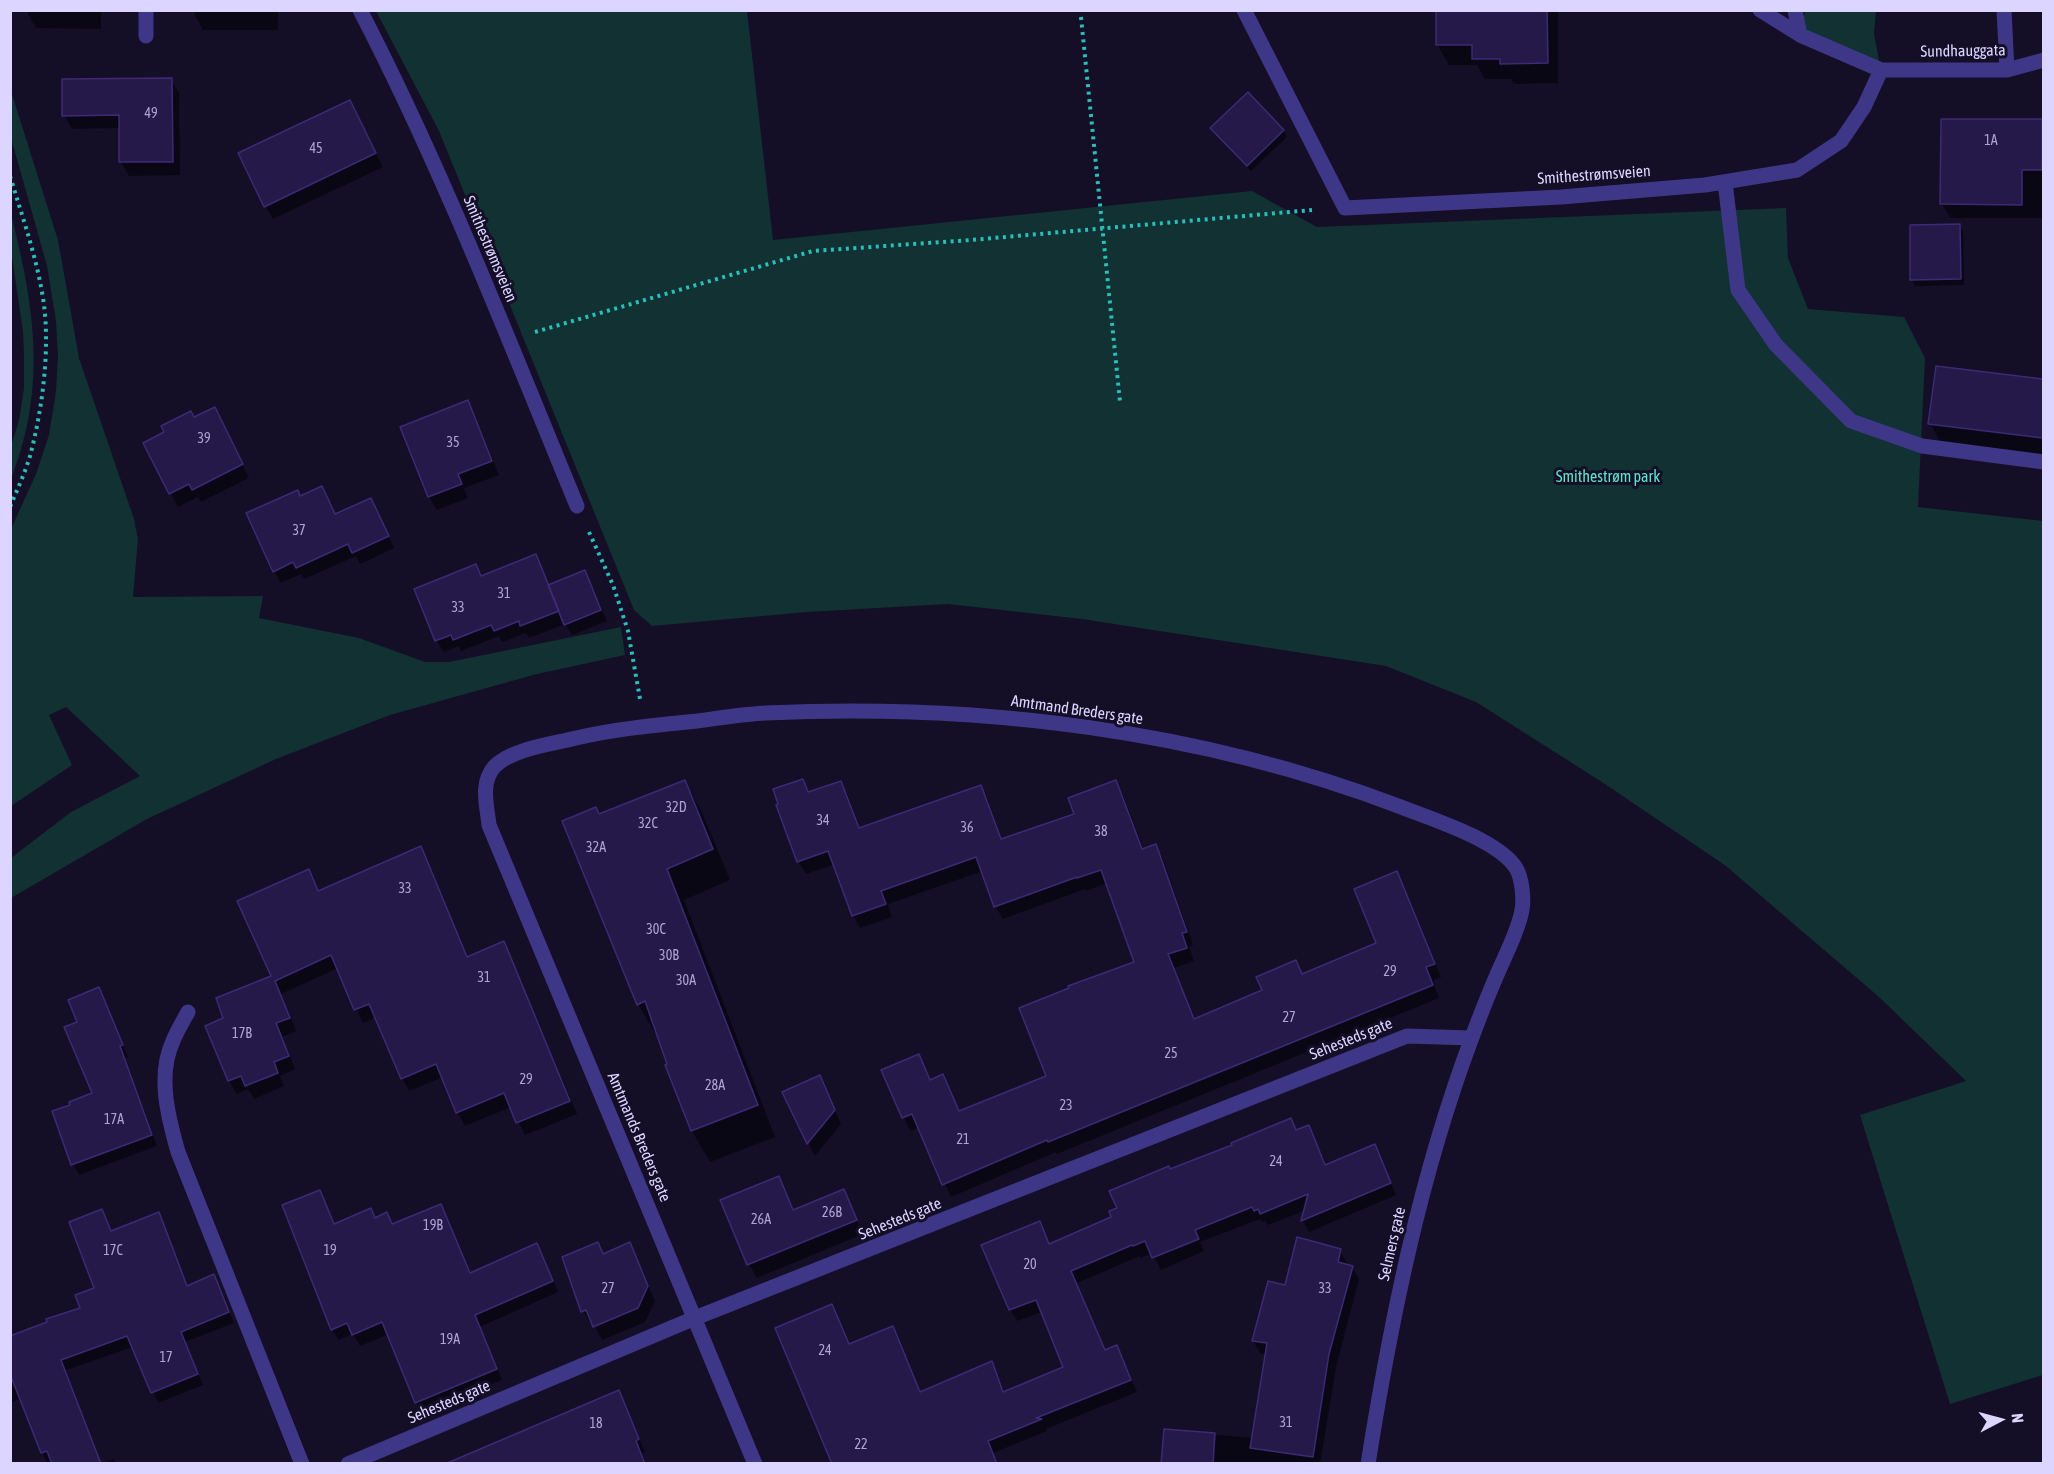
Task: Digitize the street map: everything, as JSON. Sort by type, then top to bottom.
[{"type":"street","points":[[146,10],[146,36]]},
{"type":"street","name":"Smithestrømsveien","points":[[360,10],[455,212],[577,506]]},
{"type":"street","points":[[1244,10],[1344,208]]},
{"type":"street","points":[[1760,10],[1800,35],[1881,70]]},
{"type":"street","points":[[1795,10],[1800,35]]},
{"type":"street","points":[[2004,10],[2007,70]]},
{"type":"street","name":"Sundhauggata","points":[[1881,70],[2007,70],[2043,60]]},
{"type":"street","name":"Smithestrømsveien","points":[[1344,208],[1561,196],[1705,185],[1797,170],[1841,141],[1863,107],[1881,70]]},
{"type":"street","points":[[1725,182],[1738,290],[1776,345],[1851,421],[1922,446],[2043,462]]},
{"type":"street","name":"Amtmand Breders gate","points":[[489,825],[485,783],[492,769],[501,760],[520,752],[596,734],[763,713],[876,712],[1015,718],[1111,731],[1198,747],[1286,768],[1368,794],[1457,828],[1502,852],[1518,870],[1523,906],[1516,932],[1471,1038]]},
{"type":"street","name":"Amtmands Breders gate","points":[[489,825],[755,1464]]},
{"type":"street","points":[[188,1012],[172,1043],[164,1080],[168,1117],[178,1152],[302,1464]]},
{"type":"street","name":"Sehesteds gate","points":[[348,1464],[695,1318],[1407,1036],[1471,1038]]},
{"type":"street","name":"Selmers gate","points":[[1368,1464],[1384,1360],[1417,1211],[1438,1136],[1471,1038]]},
{"type":"path","points":[[1080,17],[1120,402]]},
{"type":"path","points":[[10,176],[38,274],[44,307],[45,353],[41,405],[30,458],[10,507]]},
{"type":"path","points":[[508,340],[813,251],[1344,208]]},
{"type":"path","points":[[577,506],[614,585],[628,631],[640,697]]},
{"type":"green space","name":"Smithestrøm park","points":[[376,11],[747,11],[773,240],[1252,191],[1317,227],[1786,208],[1788,258],[1808,309],[1904,317],[1925,358],[1918,507],[2043,521],[2043,1375],[1950,1404],[1860,1115],[1966,1081],[1879,997],[1726,866],[1605,784],[1476,702],[1386,666],[1082,619],[948,604],[807,612],[652,626],[634,610],[439,131]]},
{"type":"green space","points":[[1805,11],[1876,11],[1874,34],[1881,70],[1800,35]]},
{"type":"green space","points":[[11,91],[58,240],[79,358],[134,519],[138,539],[133,597],[263,596],[259,618],[359,638],[425,662],[449,662],[621,627],[625,655],[537,674],[390,715],[276,759],[147,819],[11,898],[11,858],[71,812],[140,776],[66,707],[49,715],[72,765],[11,806],[11,529],[36,474],[49,435],[56,391],[58,357],[56,321],[47,266],[11,138]]},
{"type":"green space","points":[[10,210],[31,312],[33,344],[30,411],[23,444],[11,479],[11,446],[19,420],[24,388],[24,355],[23,332],[11,250]]},
{"type":"building","points":[[1436,10],[1547,10],[1548,63],[1500,64],[1500,59],[1472,59],[1472,45],[1436,45]]},
{"type":"building","points":[[172,78],[173,162],[119,162],[119,115],[62,116],[62,79]]},
{"type":"building","points":[[1248,92],[1284,130],[1247,166],[1210,128]]},
{"type":"building","points":[[350,100],[376,153],[264,207],[238,153]]},
{"type":"building","points":[[1941,119],[2042,119],[2042,170],[2022,170],[2022,205],[1940,204]]},
{"type":"building","points":[[1960,224],[1961,279],[1910,280],[1910,225]]},
{"type":"building","points":[[1936,366],[2043,379],[2043,438],[1928,424]]},
{"type":"building","points":[[468,400],[492,461],[458,474],[462,484],[428,497],[400,427]]},
{"type":"building","points":[[215,407],[243,464],[192,490],[189,484],[169,494],[143,443],[164,432],[161,426],[191,411],[194,417]]},
{"type":"building","points":[[322,486],[335,514],[371,498],[389,536],[352,553],[348,544],[296,568],[293,562],[273,572],[246,513],[298,490],[300,496]]},
{"type":"building","points":[[536,554],[559,611],[520,626],[519,621],[494,631],[491,625],[453,640],[451,635],[435,641],[414,589],[476,564],[481,576]]},
{"type":"building","points":[[585,570],[601,610],[564,625],[548,585]]},
{"type":"building","points":[[803,779],[808,792],[841,781],[859,828],[981,785],[1001,839],[1074,814],[1068,798],[1116,780],[1142,849],[1156,844],[1187,932],[1182,933],[1187,948],[1168,954],[1194,1019],[1262,990],[1256,977],[1296,960],[1302,974],[1376,943],[1354,889],[1397,871],[1435,964],[1426,967],[1433,985],[1048,1142],[1047,1140],[942,1185],[912,1114],[902,1118],[881,1070],[919,1054],[930,1080],[943,1074],[959,1111],[1046,1076],[1019,1008],[1069,988],[1068,986],[1134,962],[1101,870],[994,907],[976,857],[881,891],[886,904],[852,916],[828,851],[797,862],[776,805],[778,804],[773,789]]},
{"type":"building","points":[[685,780],[713,849],[667,869],[758,1105],[691,1131],[665,1065],[667,1064],[645,1001],[637,1005],[562,821],[596,807],[599,814]]},
{"type":"building","points":[[421,846],[467,957],[504,941],[570,1101],[516,1123],[504,1093],[456,1113],[436,1064],[401,1079],[369,1004],[354,1010],[331,955],[275,981],[290,1018],[276,1023],[289,1056],[274,1062],[278,1073],[245,1086],[241,1076],[228,1081],[205,1026],[223,1018],[216,998],[271,976],[237,901],[309,869],[318,891]]},
{"type":"building","points":[[99,987],[123,1045],[120,1046],[152,1135],[71,1165],[52,1111],[70,1105],[69,1102],[92,1093],[64,1027],[77,1022],[68,1000]]},
{"type":"building","points":[[820,1075],[835,1110],[807,1144],[782,1092]]},
{"type":"building","points":[[1291,1118],[1296,1130],[1309,1125],[1325,1165],[1375,1144],[1391,1183],[1301,1221],[1308,1194],[1260,1214],[1258,1209],[1254,1211],[1252,1207],[1195,1230],[1199,1239],[1152,1258],[1145,1241],[1071,1271],[1105,1350],[1117,1345],[1131,1380],[1036,1418],[1042,1419],[988,1441],[997,1464],[832,1464],[775,1328],[832,1304],[849,1344],[893,1326],[920,1392],[992,1361],[1003,1392],[1063,1367],[1036,1300],[1009,1310],[981,1245],[1040,1221],[1049,1244],[1111,1217],[1109,1211],[1117,1208],[1109,1191],[1169,1166],[1170,1169],[1232,1145],[1231,1143]]},
{"type":"building","points":[[779,1176],[793,1210],[844,1189],[857,1220],[747,1265],[720,1200]]},
{"type":"building","points":[[320,1190],[334,1224],[371,1208],[375,1218],[387,1212],[392,1224],[441,1204],[470,1273],[537,1243],[553,1281],[475,1315],[497,1369],[415,1403],[382,1322],[352,1335],[347,1323],[331,1330],[282,1205]]},
{"type":"building","points":[[102,1209],[111,1231],[159,1212],[187,1286],[214,1274],[229,1312],[181,1332],[198,1374],[151,1393],[127,1336],[61,1360],[101,1464],[52,1464],[47,1451],[41,1453],[10,1374],[10,1336],[47,1322],[46,1319],[80,1308],[75,1295],[94,1288],[69,1222]]},
{"type":"building","points":[[1297,1237],[1341,1249],[1338,1262],[1353,1266],[1329,1354],[1313,1457],[1250,1448],[1267,1343],[1252,1341],[1268,1281],[1285,1285]]},
{"type":"building","points":[[598,1242],[603,1254],[630,1242],[648,1286],[638,1308],[593,1327],[586,1310],[581,1312],[562,1257]]},
{"type":"building","points":[[619,1390],[639,1439],[636,1441],[645,1464],[445,1464]]},
{"type":"building","points":[[1164,1429],[1215,1433],[1213,1464],[1161,1464]]}]
